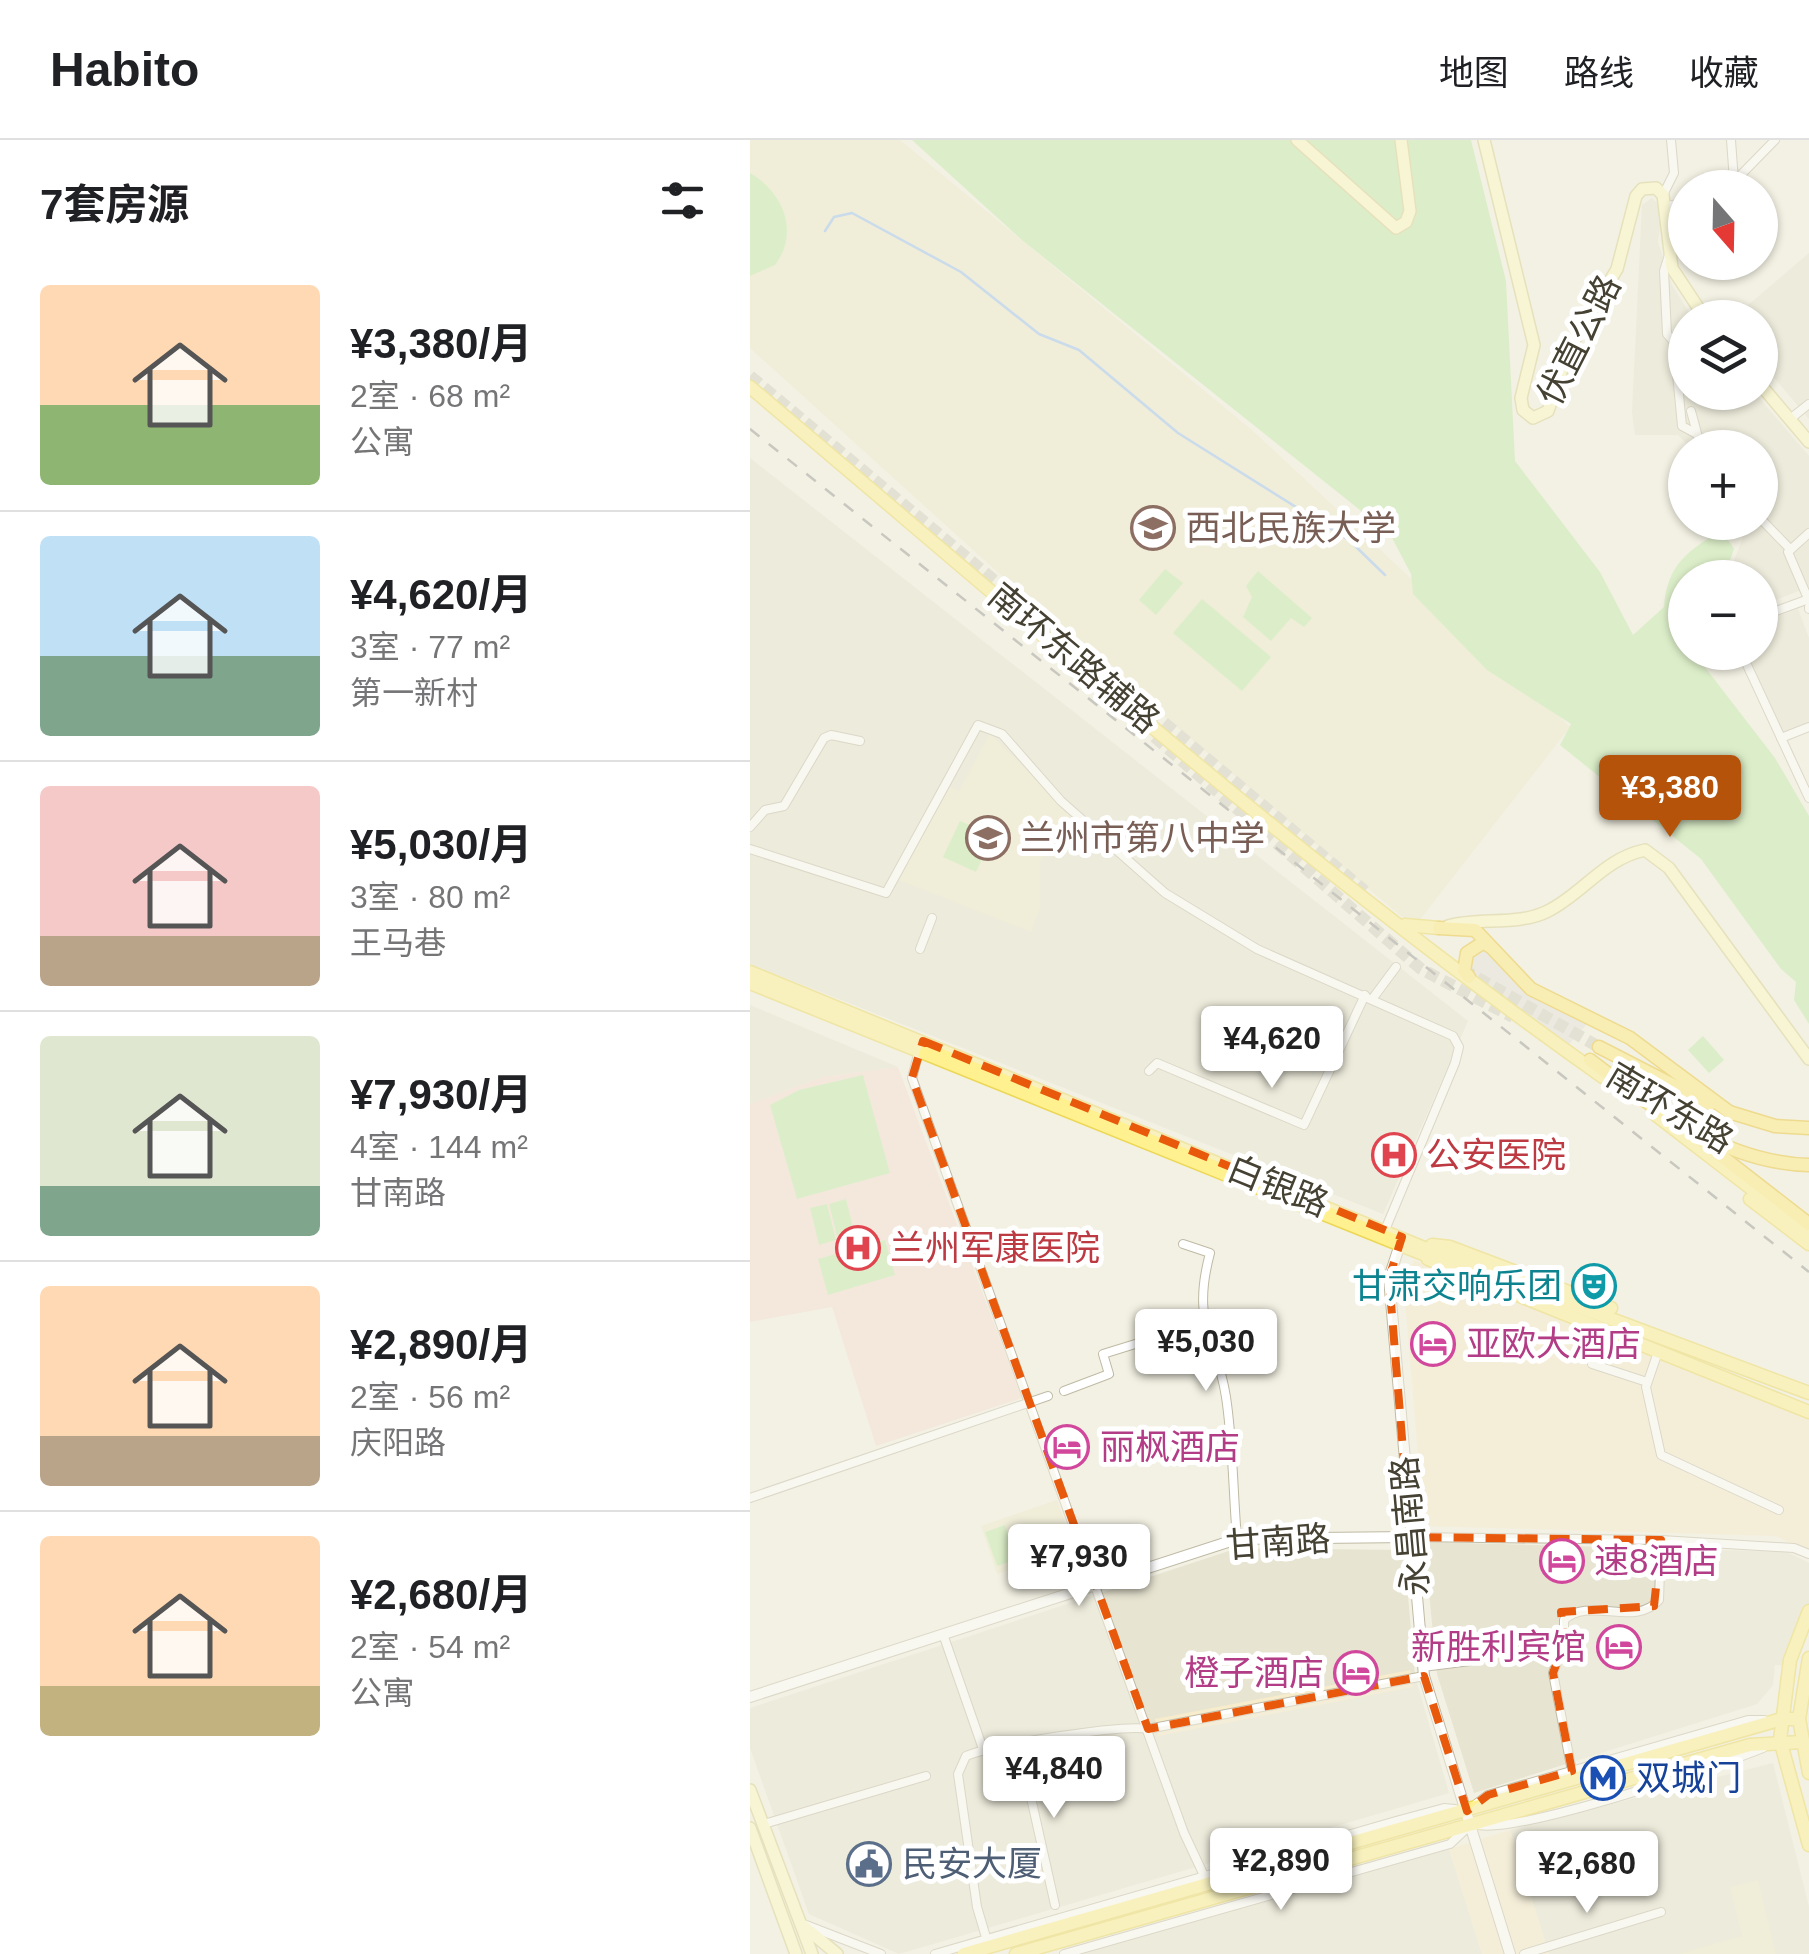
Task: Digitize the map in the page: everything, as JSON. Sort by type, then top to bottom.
[{"type":"highway","points":[[1439,928],[1475,930],[1531,990],[1630,1038],[1732,1114]]},
{"type":"highway","points":[[1470,977],[1464,971],[1466,953],[1484,942],[1489,946]]},
{"type":"highway","name":"南环东路","points":[[1599,1047],[1732,1114],[1776,1126],[1809,1128]]},
{"type":"highway","name":"南环东路","points":[[1590,1060],[1676,1121],[1759,1160],[1809,1165]]},
{"type":"highway","points":[[1676,1121],[1809,1224]]},
{"type":"main road","points":[[1297,140],[1384,222],[1396,228],[1406,222],[1410,211],[1401,140]]},
{"type":"main road","name":"伏直公路","points":[[1484,140],[1534,345],[1521,398],[1523,410],[1533,418],[1548,411],[1568,351],[1617,269],[1638,192],[1652,186],[1665,200],[1668,226]]},
{"type":"main road","name":"南环东路辅路","points":[[750,387],[1402,925],[1706,1156]]},
{"type":"main road","points":[[1778,406],[1809,442]]},
{"type":"main road","points":[[1402,925],[1439,928],[1538,916],[1569,898],[1609,863],[1645,850],[1669,868],[1809,1059]]},
{"type":"main road","name":"白银路","points":[[750,972],[920,1046],[1400,1242],[1809,1393]]},
{"type":"main road","name":"白银路","points":[[750,982],[1386,1230],[1400,1242]]},
{"type":"main road","points":[[1706,1156],[1809,1233]]},
{"type":"main road","points":[[1706,1156],[1746,1196],[1809,1244]]},
{"type":"main road","points":[[1418,1249],[1450,1247],[1809,1384]]},
{"type":"main road","points":[[1418,1249],[1809,1412]]},
{"type":"main road","name":"白银路","points":[[1451,1261],[1809,1402]]},
{"type":"main road","points":[[1809,1611],[1790,1660],[1780,1740],[1809,1845]]},
{"type":"main road","points":[[1809,1658],[1800,1719],[1809,1773]]},
{"type":"main road","points":[[1016,1954],[1782,1719],[1800,1719]]},
{"type":"main road","points":[[964,1954],[987,1943],[1206,1879],[1469,1818],[1750,1745],[1780,1740],[1802,1742]]},
{"type":"main road","points":[[750,1790],[812,1954]]},
{"type":"main road","points":[[750,1828],[796,1954]]},
{"type":"main road","points":[[800,1923],[837,1954]]},
{"type":"main road","points":[[786,1926],[786,1954]]},
{"type":"street","points":[[1668,200],[1665,200],[1674,173],[1671,140]]},
{"type":"street","points":[[1730,140],[1731,170]]},
{"type":"street","points":[[1745,170],[1775,140]]},
{"type":"street","points":[[1668,256],[1664,271],[1665,320],[1674,342],[1682,426],[1689,430]]},
{"type":"street","points":[[1790,420],[1809,404]]},
{"type":"street","points":[[1691,411],[1694,430]]},
{"type":"street","points":[[1790,550],[1809,533]]},
{"type":"street","points":[[1778,537],[1790,550],[1808,604],[1778,612]]},
{"type":"street","points":[[1749,670],[1809,798]]},
{"type":"street","points":[[750,848],[886,893],[978,725],[1002,734],[1061,800],[1164,893],[1257,950],[1447,1032],[1458,1048],[1386,1230]]},
{"type":"street","points":[[1780,738],[1809,727]]},
{"type":"street","points":[[750,828],[766,810],[784,806],[824,738],[831,735],[860,740]]},
{"type":"street","points":[[920,949],[932,918]]},
{"type":"street","points":[[1150,1070],[1157,1062],[1304,1125],[1369,997],[1396,967]]},
{"type":"street","points":[[920,1046],[912,1078],[1184,1833],[1206,1879]]},
{"type":"street","name":"永昌南路","points":[[1400,1242],[1389,1278],[1424,1672],[1510,1954]]},
{"type":"street","points":[[1183,1244],[1210,1253],[1203,1280],[1203,1323],[1226,1396],[1237,1538]]},
{"type":"street","points":[[1064,1392],[1109,1374],[1103,1354],[1203,1323]]},
{"type":"street","points":[[1658,1352],[1647,1382],[1661,1455],[1779,1510]]},
{"type":"street","points":[[1592,1364],[1647,1382]]},
{"type":"street","points":[[750,1498],[1048,1396]]},
{"type":"street","points":[[1410,1536],[1661,1540],[1794,1548],[1809,1554]]},
{"type":"street","name":"甘南路","points":[[750,1698],[1237,1538],[1410,1536]]},
{"type":"street","points":[[1572,1771],[1552,1673],[1564,1643],[1564,1620],[1577,1612],[1641,1612],[1654,1606],[1659,1600],[1661,1540]]},
{"type":"street","points":[[943,1634],[983,1750]]},
{"type":"street","points":[[935,1954],[987,1943],[977,1907],[958,1774],[966,1756],[1134,1726],[1148,1729],[1470,1661]]},
{"type":"street","points":[[1064,1954],[1450,1844],[1488,1795],[1748,1720],[1782,1719]]},
{"type":"street","points":[[1019,1744],[1056,1905]]},
{"type":"street","points":[[764,1824],[926,1776]]},
{"type":"street","points":[[1524,1954],[1661,1912]]},
{"type":"street","points":[[800,1923],[881,1954]]},
{"type":"highlighted area","points":[[923,1041],[1402,1237],[1389,1278],[1410,1537],[1661,1540],[1654,1606],[1561,1612],[1564,1643],[1553,1673],[1572,1771],[1488,1795],[1467,1811],[1424,1676],[1148,1729],[912,1078]]},
{"type":"shaded area","name":"西北民族大学","points":[[750,140],[900,140],[1253,431],[1570,727],[1414,927],[1056,625],[750,348]]},
{"type":"shaded area","points":[[1652,198],[1662,208],[1658,242],[1668,280],[1681,300],[1668,300],[1668,410],[1770,410],[1809,456],[1809,587],[1778,599],[1778,560],[1734,560],[1742,540],[1778,540],[1778,430],[1668,430],[1668,435],[1635,435],[1632,412],[1642,205]]},
{"type":"shaded area","points":[[1809,253],[1809,419],[1778,382],[1778,300],[1754,300]]},
{"type":"shaded area","points":[[750,458],[1468,1021],[1383,1214],[750,964]]},
{"type":"shaded area","points":[[1798,609],[1809,638],[1809,722],[1782,732],[1752,670],[1778,670],[1778,616]]},
{"type":"shaded area","name":"兰州市第八中学","points":[[990,734],[1072,814],[1040,861],[1040,908],[1031,932],[899,880],[944,784],[959,791]]},
{"type":"shaded area","points":[[1481,946],[1531,989],[1593,1017],[1565,1049],[1469,977],[1471,956]]},
{"type":"shaded area","points":[[750,1005],[898,1067],[822,1077],[750,1104]]},
{"type":"shaded area","name":"兰州军康医院","points":[[898,1067],[1022,1398],[876,1446],[832,1307],[750,1322],[750,1104],[822,1077]]},
{"type":"shaded area","points":[[1414,1260],[1809,1419],[1809,1552],[1776,1536],[1424,1526],[1404,1289]]},
{"type":"shaded area","points":[[1057,1500],[1069,1533],[1048,1540],[1052,1555],[997,1574],[981,1526]]},
{"type":"shaded area","points":[[1424,1542],[1787,1552],[1809,1563],[1809,1614],[1791,1666],[1775,1665],[1773,1685],[1757,1704],[1474,1793],[1437,1674]]},
{"type":"shaded area","points":[[1238,1548],[1404,1550],[1415,1676],[1449,1793],[899,1954],[809,1914],[750,1748],[750,1708]]},
{"type":"shaded area","points":[[1410,1670],[1413,1687],[1158,1736],[1155,1719]]},
{"type":"shaded area","points":[[1773,1763],[1809,1907],[1809,1954],[1549,1954],[1510,1830]]},
{"type":"shaded area","points":[[1510,1830],[1549,1954],[1482,1954],[1449,1849]]},
{"type":"shaded area","points":[[1449,1849],[1482,1954],[1077,1954]]},
{"type":"shaded area","points":[[1758,1880],[1776,1954],[1679,1954],[1742,1936],[1730,1887]]},
{"type":"green space","points":[[912,140],[1471,140],[1506,281],[1515,461],[1600,572],[1633,635],[1664,607],[1668,584],[1668,670],[1707,670],[1775,758],[1809,816],[1809,1024],[1794,1000],[1796,982],[1781,969],[1701,859],[1560,745],[1571,724],[1487,670],[1413,594],[1411,574],[1390,534],[1023,241]]},
{"type":"green space","points":[[750,173],[779,202],[787,226],[775,265],[750,276]]},
{"type":"green space","points":[[1707,540],[1728,540],[1734,549],[1730,560],[1682,560]]},
{"type":"green space","points":[[1165,569],[1183,583],[1156,615],[1139,600]]},
{"type":"green space","points":[[1258,571],[1312,618],[1304,627],[1291,618],[1271,641],[1243,617],[1252,597],[1246,586]]},
{"type":"green space","points":[[1202,599],[1271,657],[1242,691],[1173,633]]},
{"type":"green space","points":[[960,821],[993,835],[976,872],[943,857]]},
{"type":"green space","points":[[1703,1036],[1724,1060],[1709,1073],[1688,1050]]},
{"type":"green space","points":[[863,1075],[890,1173],[797,1199],[770,1105],[799,1090]]},
{"type":"green space","points":[[846,1199],[855,1235],[838,1240],[829,1204]]},
{"type":"green space","points":[[827,1204],[836,1240],[819,1245],[810,1208]]},
{"type":"green space","points":[[885,1240],[895,1275],[828,1295],[818,1259]]},
{"type":"green space","points":[[1005,1525],[1011,1544],[1042,1533],[1047,1549],[997,1566],[985,1532]]},
{"type":"waterway","points":[[825,231],[834,217],[852,213],[961,272],[1039,334],[1079,350],[1178,433],[1350,541],[1385,575]]},
{"type":"tunnel","points":[[750,376],[1365,891]]},
{"type":"tunnel","points":[[1141,725],[1421,969],[1513,1017]]},
{"type":"tunnel","points":[[1462,969],[1599,1047]]},
{"type":"railway","points":[[750,429],[1809,1272]]},
{"type":"place","name":"西北民族大学","points":[[1153,528]]},
{"type":"place","name":"兰州市第八中学","points":[[988,838]]},
{"type":"place","name":"公安医院","points":[[1394,1155]]},
{"type":"place","name":"兰州军康医院","points":[[858,1248]]},
{"type":"place","name":"甘肃交响乐团","points":[[1594,1286]]},
{"type":"place","name":"亚欧大酒店","points":[[1433,1344]]},
{"type":"place","name":"丽枫酒店","points":[[1067,1447]]},
{"type":"place","name":"速8酒店","points":[[1562,1561]]},
{"type":"place","name":"新胜利宾馆","points":[[1619,1647]]},
{"type":"place","name":"橙子酒店","points":[[1356,1673]]},
{"type":"place","name":"双城门","points":[[1603,1778]]},
{"type":"place","name":"民安大厦","points":[[869,1864]]}]
